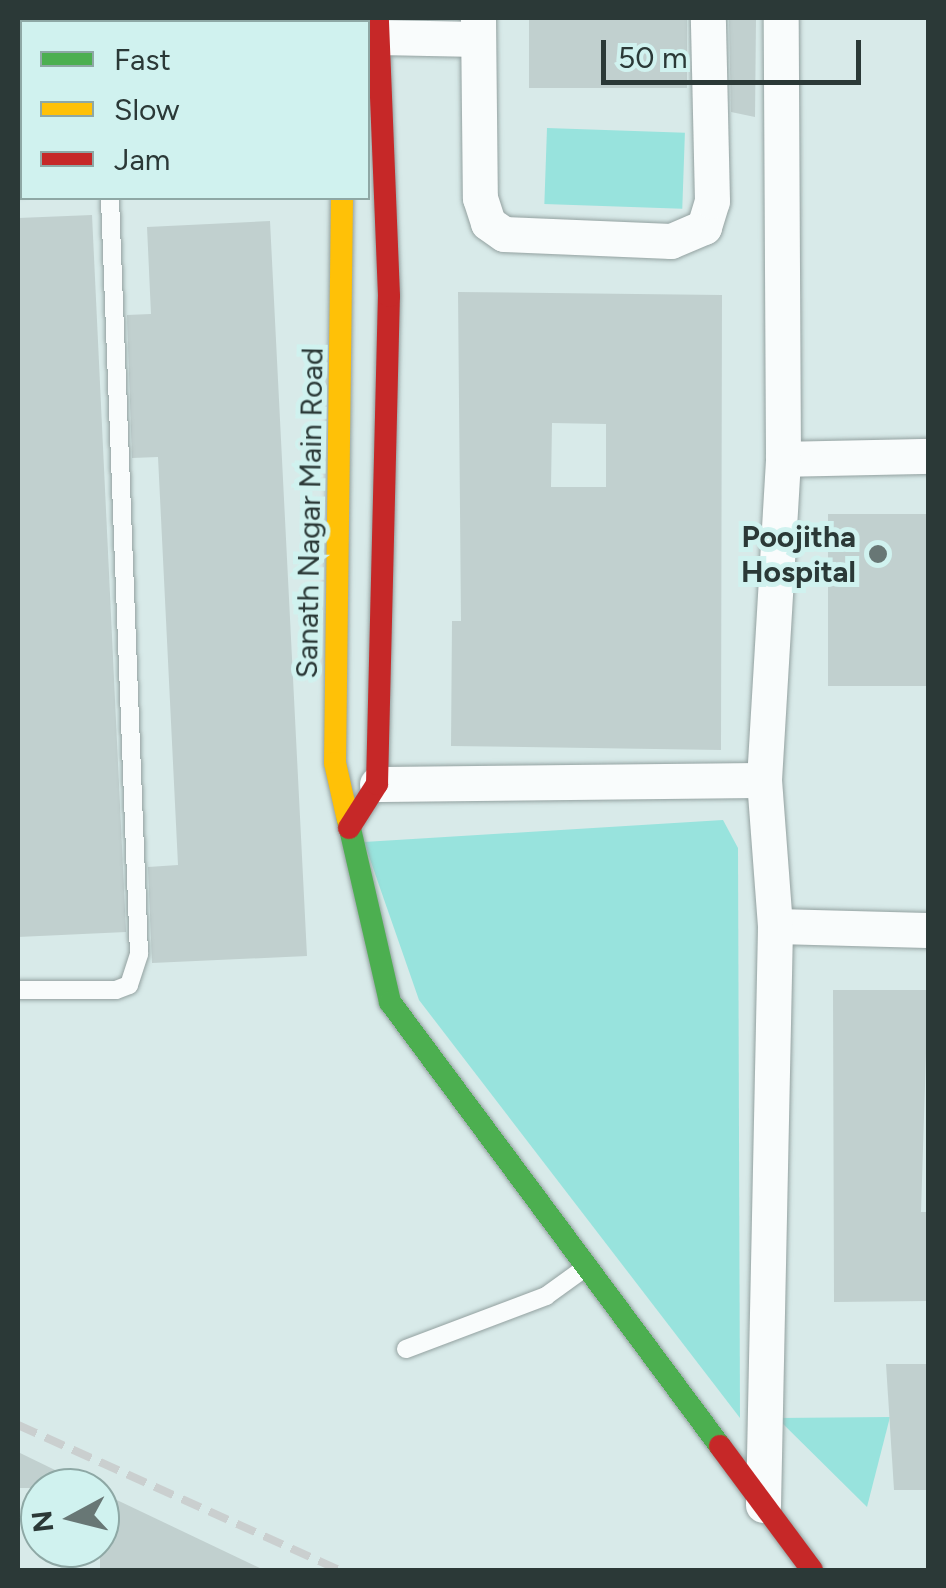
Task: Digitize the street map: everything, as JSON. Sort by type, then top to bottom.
[{"type":"street","points":[[349,828],[377,784],[389,296],[373,175],[378,27],[478,28],[488,223],[504,234],[671,241],[704,227],[712,201],[708,18]]},
{"type":"street","points":[[763,1505],[775,926],[764,780],[783,460],[781,18]]},
{"type":"street","name":"Sanath Nagar Main Road","points":[[342,200],[336,762],[390,1002],[812,1570]]},
{"type":"street","points":[[783,460],[928,456]]},
{"type":"street","points":[[377,784],[764,780]]},
{"type":"street","points":[[775,926],[928,930]]},
{"type":"lane","points":[[18,990],[116,990],[129,985],[139,954],[110,200]]},
{"type":"lane","points":[[406,1349],[546,1296],[586,1267]]},
{"type":"shaded area","points":[[547,128],[685,133],[682,209],[544,204]]},
{"type":"shaded area","points":[[723,820],[738,848],[740,1418],[419,1000],[364,842]]},
{"type":"shaded area","points":[[890,1417],[867,1507],[777,1418]]},
{"type":"building","points":[[529,18],[687,18],[687,88],[529,88]]},
{"type":"building","points":[[729,18],[756,18],[755,117],[731,112]]},
{"type":"building","points":[[92,215],[126,932],[18,937],[18,218]]},
{"type":"building","points":[[270,221],[307,956],[152,963],[148,867],[178,865],[158,457],[132,458],[127,315],[151,314],[147,227]]},
{"type":"building","points":[[458,292],[722,295],[721,750],[451,746],[452,621],[461,621]],"holes":[[[552,423],[606,424],[606,487],[551,487]]]},
{"type":"building","points":[[828,514],[928,514],[928,686],[828,686]]},
{"type":"building","points":[[833,990],[928,990],[921,1212],[928,1212],[928,1301],[834,1302]]},
{"type":"building","points":[[886,1364],[928,1364],[928,1490],[894,1490]]},
{"type":"building","points":[[18,1452],[51,1468],[20,1468],[18,1488]]},
{"type":"building","points":[[120,1502],[264,1570],[100,1570],[120,1568]]},
{"type":"railway","points":[[18,1425],[339,1570]]},
{"type":"traffic: fast","points":[[348,820],[390,1002],[720,1446]]},
{"type":"traffic: slow","points":[[342,200],[335,763],[348,820]]},
{"type":"traffic: jam","points":[[349,828],[377,784],[389,296],[378,18]]},
{"type":"traffic: jam","points":[[720,1446],[812,1570]]},
{"type":"place","name":"Poojitha Hospital","points":[[878,554]]}]
